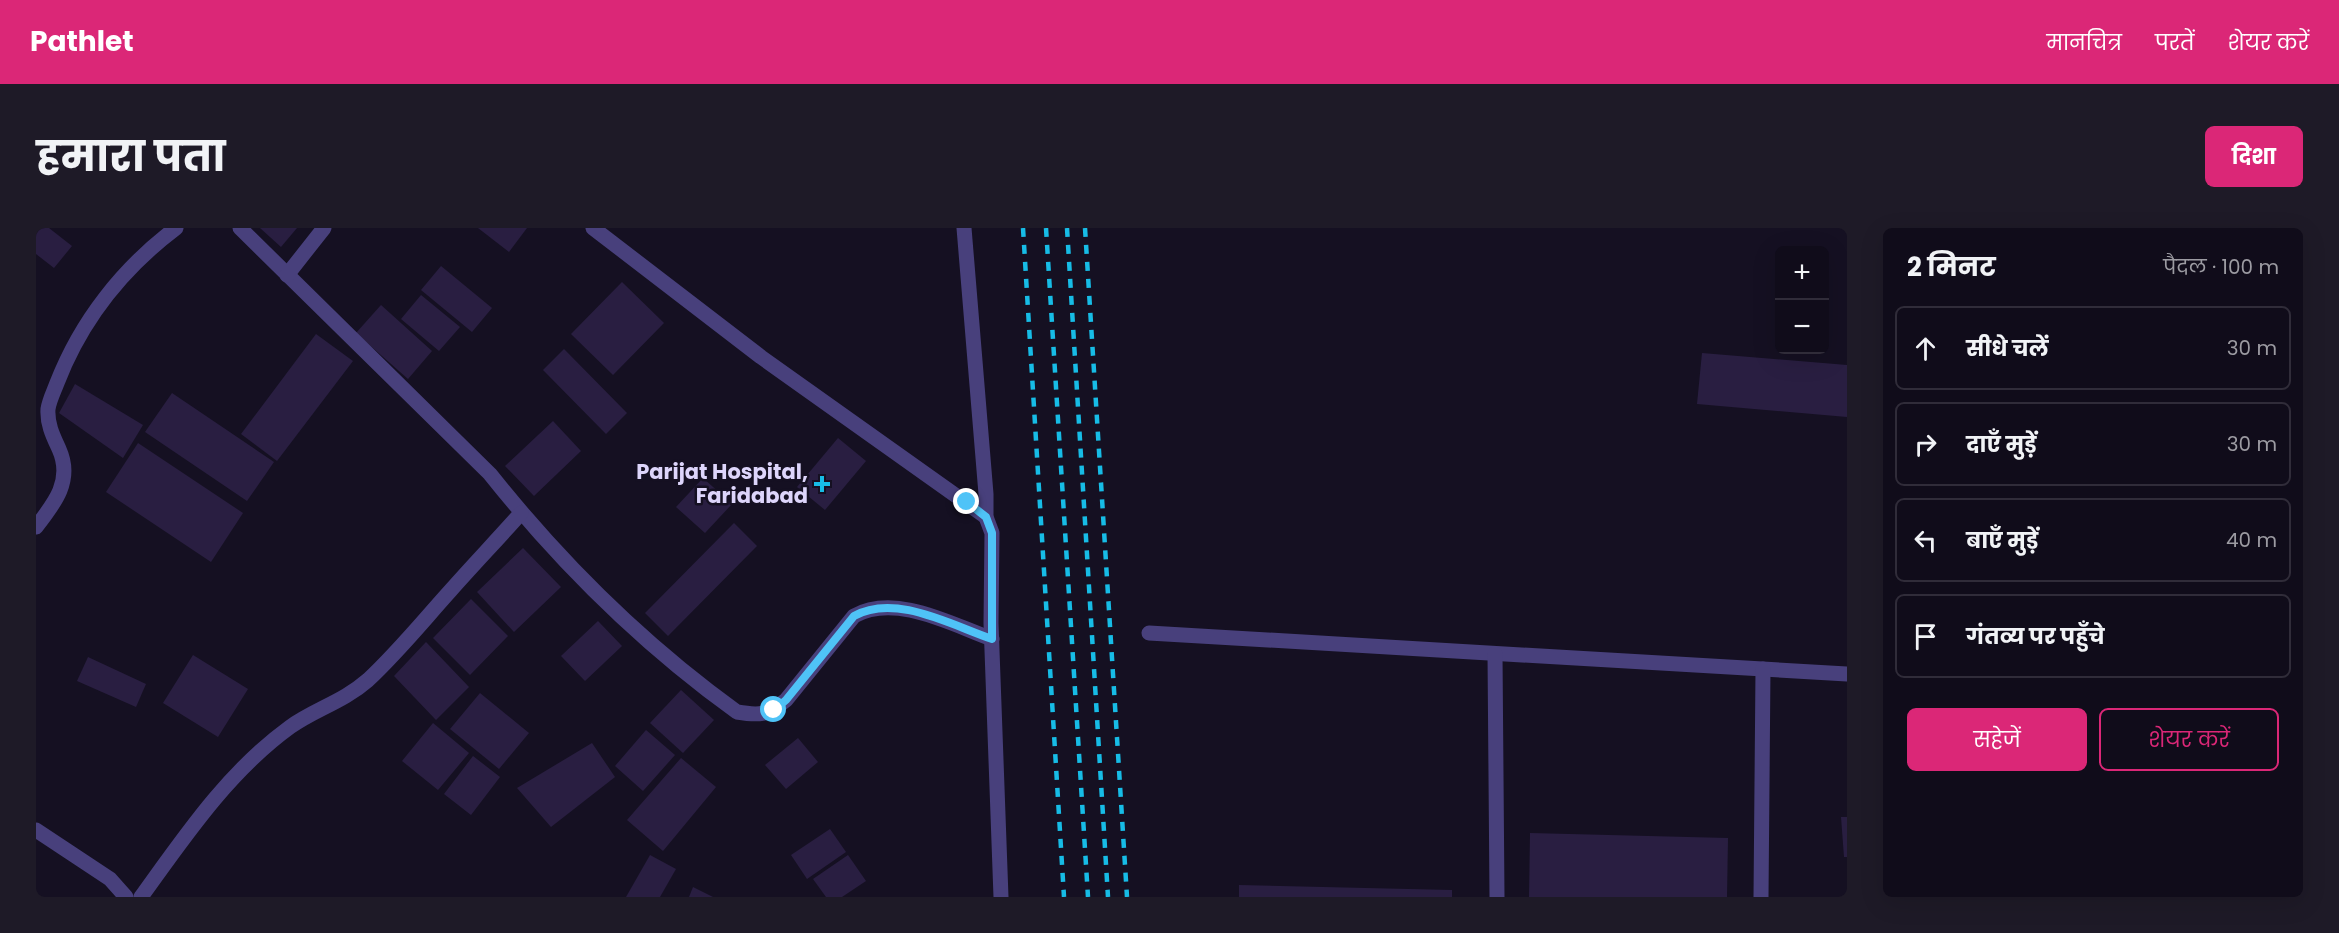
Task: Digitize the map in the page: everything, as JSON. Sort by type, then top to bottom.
[{"type":"street","points":[[36,527],[61,492],[65,473],[61,454],[50,430],[48,408],[63,370],[86,323],[99,306],[126,273],[176,228]]},
{"type":"street","points":[[240,228],[490,474],[521,513],[612,610],[737,712],[756,716],[774,710],[786,700],[854,616],[867,609],[884,606],[914,611],[992,639]]},
{"type":"street","points":[[287,275],[324,228]]},
{"type":"street","points":[[593,228],[761,357],[986,517]]},
{"type":"street","points":[[964,228],[986,517],[992,533],[992,639],[1000,897]]},
{"type":"street","points":[[141,897],[195,823],[224,788],[292,725],[339,702],[366,682],[408,641],[446,595],[521,513]]},
{"type":"street","points":[[1149,633],[1847,674]]},
{"type":"street","points":[[1495,654],[1497,897]]},
{"type":"street","points":[[1761,897],[1763,669]]},
{"type":"street","points":[[36,830],[110,879],[126,897]]},
{"type":"building","points":[[36,228],[49,228],[72,246],[54,268],[36,254]]},
{"type":"building","points":[[260,228],[297,228],[281,247]]},
{"type":"building","points":[[478,228],[527,228],[509,252]]},
{"type":"building","points":[[441,266],[492,308],[472,332],[421,290]]},
{"type":"building","points":[[622,282],[664,323],[613,375],[571,334]]},
{"type":"building","points":[[421,295],[460,327],[439,351],[401,319]]},
{"type":"building","points":[[381,305],[432,351],[408,379],[356,333]]},
{"type":"building","points":[[316,334],[353,361],[277,461],[241,434]]},
{"type":"building","points":[[564,349],[627,413],[606,434],[543,370]]},
{"type":"building","points":[[1702,353],[1847,365],[1847,417],[1697,404]]},
{"type":"building","points":[[75,384],[143,425],[123,458],[59,413]]},
{"type":"building","points":[[172,393],[274,462],[247,501],[145,432]]},
{"type":"building","points":[[553,421],[581,451],[534,496],[505,466]]},
{"type":"building","points":[[838,438],[866,461],[825,510],[797,487]]},
{"type":"building","points":[[138,443],[243,513],[211,562],[106,492]]},
{"type":"building","points":[[703,478],[732,504],[705,533],[676,507]]},
{"type":"building","points":[[734,523],[757,546],[668,636],[645,613]]},
{"type":"building","points":[[523,548],[561,587],[514,632],[477,592]]},
{"type":"building","points":[[471,599],[508,636],[470,675],[433,638]]},
{"type":"building","points":[[598,621],[622,646],[585,681],[561,656]]},
{"type":"building","points":[[426,642],[469,687],[436,720],[394,676]]},
{"type":"building","points":[[193,655],[248,689],[218,737],[163,703]]},
{"type":"building","points":[[88,657],[146,684],[136,707],[77,681]]},
{"type":"building","points":[[681,690],[714,720],[683,753],[650,723]]},
{"type":"building","points":[[480,693],[529,733],[499,769],[450,729]]},
{"type":"building","points":[[433,723],[469,753],[438,790],[402,761]]},
{"type":"building","points":[[646,730],[675,755],[643,791],[615,766]]},
{"type":"building","points":[[798,738],[818,762],[786,789],[765,765]]},
{"type":"building","points":[[592,743],[615,777],[551,827],[517,788]]},
{"type":"building","points":[[473,756],[500,777],[471,815],[444,794]]},
{"type":"building","points":[[681,758],[716,787],[663,851],[627,820]]},
{"type":"building","points":[[1841,817],[1847,817],[1847,857],[1844,857]]},
{"type":"building","points":[[830,829],[846,852],[807,879],[791,855]]},
{"type":"building","points":[[1530,833],[1728,838],[1727,897],[1529,897]]},
{"type":"building","points":[[650,855],[676,869],[660,897],[626,897]]},
{"type":"building","points":[[848,855],[866,881],[842,897],[826,897],[813,879]]},
{"type":"building","points":[[1239,885],[1452,890],[1452,897],[1239,897]]},
{"type":"building","points":[[693,887],[713,897],[689,897]]},
{"type":"railway","points":[[1023,228],[1064,897]]},
{"type":"railway","points":[[1046,228],[1088,897]]},
{"type":"railway","points":[[1067,228],[1108,897]]},
{"type":"railway","points":[[1085,228],[1127,897]]},
{"type":"place","name":"Parijat Hospital, Faridabad","points":[[822,484]]},
{"type":"route","points":[[774,710],[786,700],[854,616],[867,609],[884,606],[914,611],[992,639],[992,533],[986,517],[967,502]]}]
